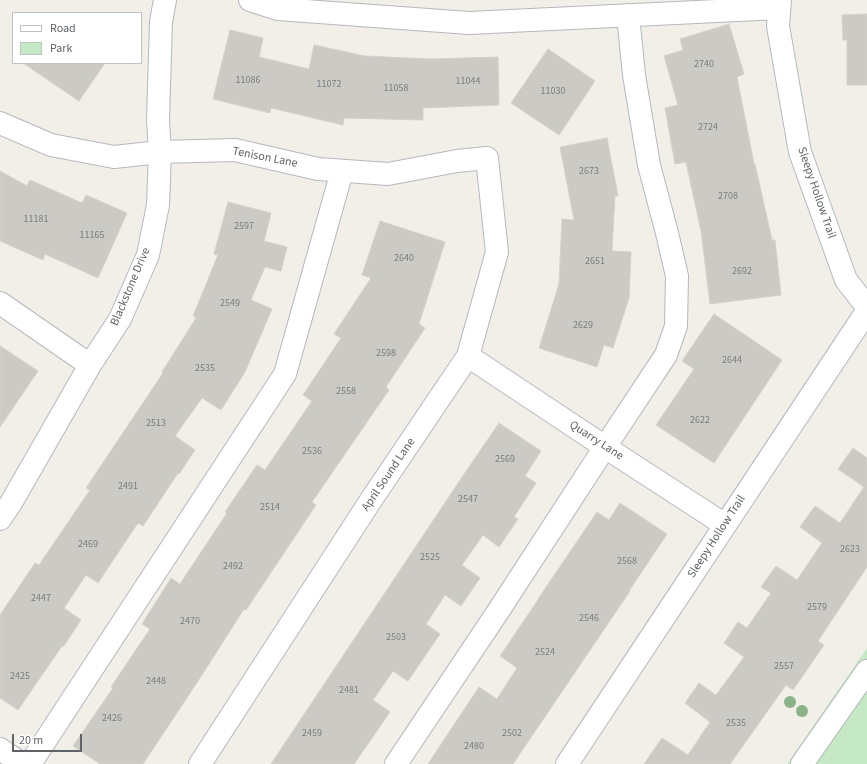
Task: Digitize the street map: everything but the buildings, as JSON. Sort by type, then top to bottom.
[{"type":"street","name":"Blackstone Drive","points":[[4,506],[90,365],[120,319],[148,255],[158,205],[160,152],[158,120],[161,22],[165,0]]},
{"type":"street","points":[[250,0],[278,9],[469,23],[628,15],[779,4]]},
{"type":"street","name":"Sleepy Hollow Trail","points":[[779,4],[778,26],[800,152],[846,280],[867,307]]},
{"type":"street","points":[[396,764],[666,355],[676,326],[677,276],[649,165],[634,75],[628,15]]},
{"type":"street","name":"Tenison Lane","points":[[0,123],[51,145],[114,157],[160,152],[235,150],[318,169],[388,174],[457,161],[487,158]]},
{"type":"street","name":"April Sound Lane","points":[[200,764],[371,500],[468,356],[497,252],[487,158]]},
{"type":"street","points":[[30,764],[285,374],[342,171]]},
{"type":"street","points":[[0,303],[90,365]]},
{"type":"street","name":"Sleepy Hollow Trail","points":[[567,764],[867,311]]},
{"type":"street","name":"Quarry Lane","points":[[468,356],[725,525]]},
{"type":"street","points":[[802,764],[867,671]]},
{"type":"street","points":[[0,749],[22,764]]},
{"type":"green space","points":[[867,648],[867,764],[787,764]]}]
